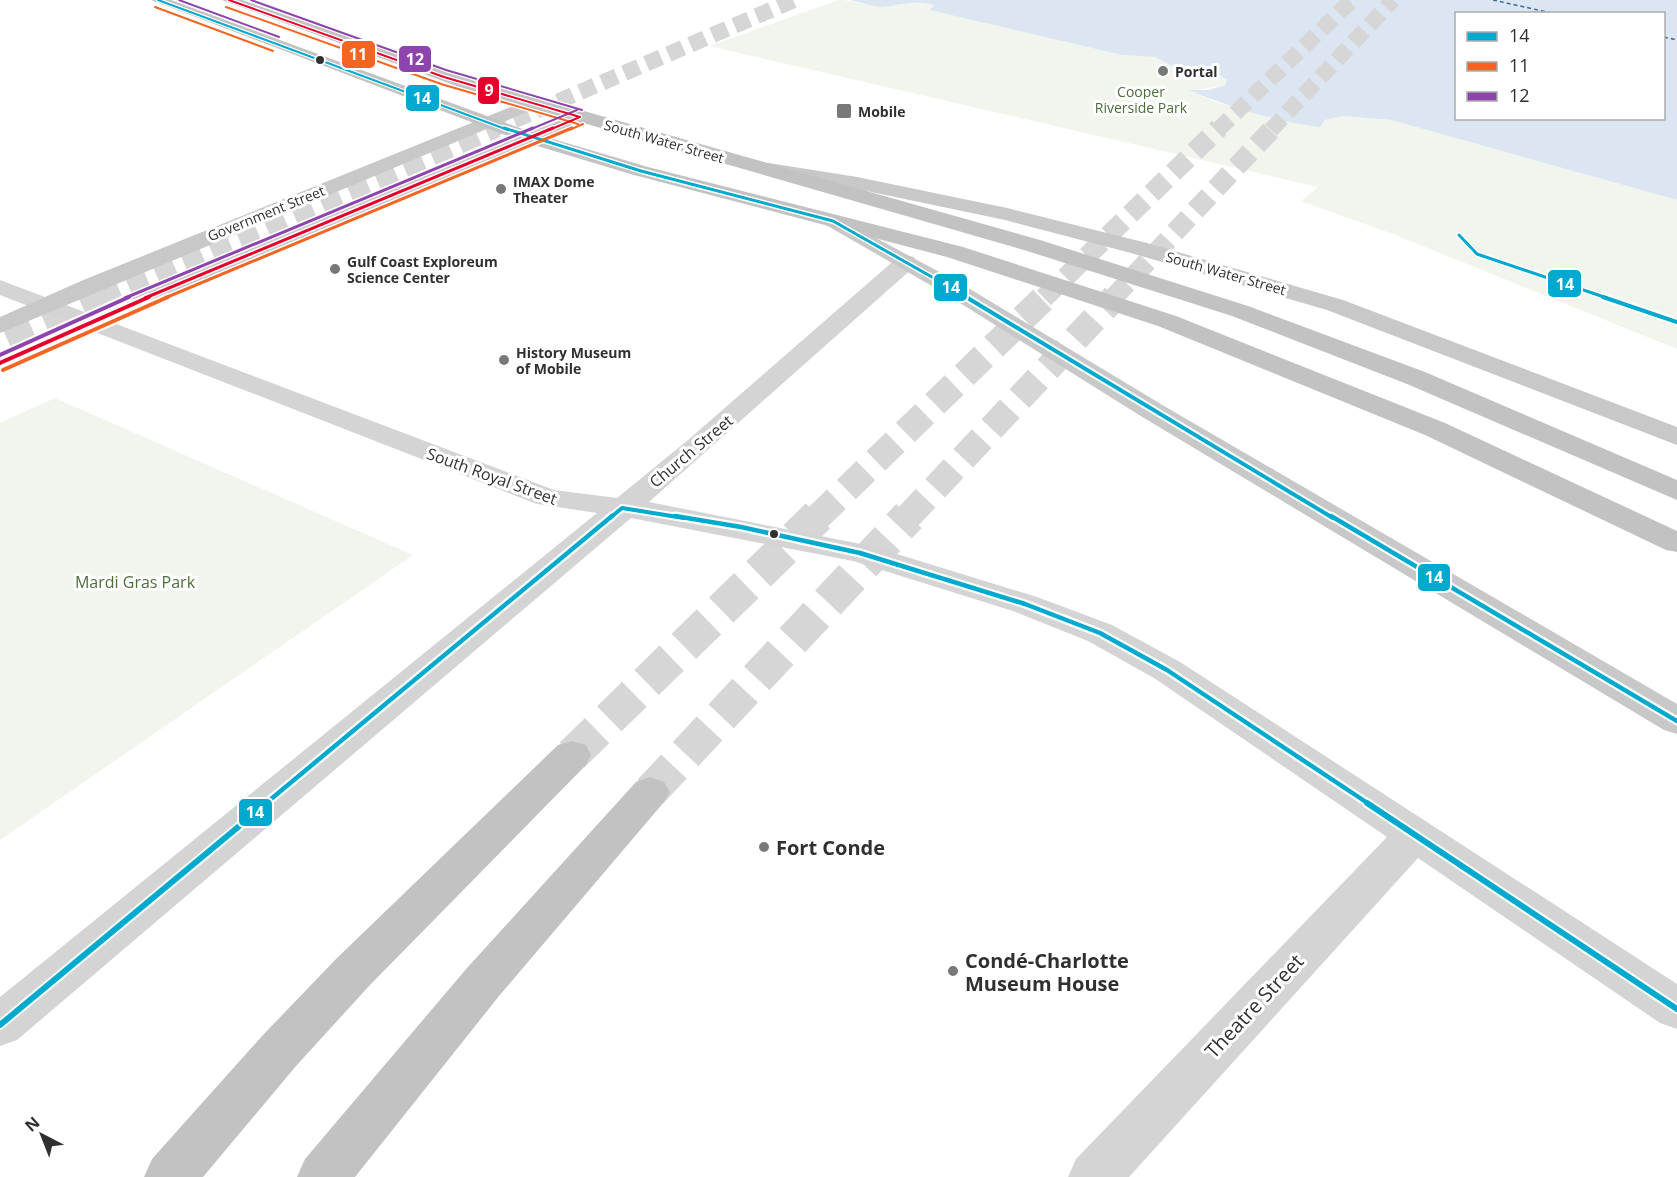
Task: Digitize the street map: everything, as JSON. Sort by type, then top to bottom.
[{"type":"highway","name":"South Water Street","points":[[158,0],[530,138],[641,171],[833,221]]},
{"type":"highway","name":"South Water Street","points":[[229,0],[444,77],[1089,262],[1312,338],[1469,400],[1677,491]]},
{"type":"highway","points":[[833,221],[955,252],[1057,283],[1275,362],[1497,456],[1677,543]]},
{"type":"highway","points":[[170,1177],[279,1051],[353,972],[572,755]]},
{"type":"highway","points":[[323,1177],[382,1101],[507,951],[650,792]]},
{"type":"main road","name":"Government Street","points":[[2,343],[47,305],[533,103]]},
{"type":"main road","name":"Government Street","points":[[2,343],[93,322],[580,117]]},
{"type":"main road","name":"South Water Street","points":[[758,167],[857,183],[1007,214],[1169,256],[1335,305],[1677,437]]},
{"type":"main road","name":"South Water Street","points":[[833,221],[906,262],[1677,721]]},
{"type":"street","name":"Church Street","points":[[0,1025],[698,446],[906,262]]},
{"type":"street","name":"South Royal Street","points":[[0,287],[549,498],[741,527],[860,553],[1025,604],[1100,633],[1167,670],[1677,1009]]},
{"type":"street","name":"Theatre Street","points":[[1094,1177],[1414,835]]},
{"type":"green space","name":"Cooper Riverside Park","points":[[839,0],[877,6],[913,3],[934,5],[931,10],[1122,55],[1155,57],[1170,65],[1217,74],[1227,80],[1225,85],[1191,91],[1216,102],[1275,119],[1322,123],[1329,118],[1342,116],[1391,120],[1677,200],[1677,349],[1393,234],[1301,201],[1318,187],[709,46]]},
{"type":"green space","name":"Mardi Gras Park","points":[[55,398],[413,555],[0,840],[0,423]]},
{"type":"shaded area","points":[[850,0],[1677,0],[1677,200],[1391,120],[1342,116],[1325,120],[1320,127],[1253,113],[1189,90],[1209,90],[1225,85],[1227,80],[1217,74],[1170,65],[1155,57],[1122,55],[930,10],[934,5],[914,3],[883,7]]},
{"type":"ferry route","points":[[1493,0],[1547,12]]},
{"type":"ferry route","points":[[1665,37],[1677,40]]},
{"type":"tunnel","points":[[492,130],[794,0]]},
{"type":"tunnel","points":[[1218,130],[1352,0]]},
{"type":"tunnel","points":[[1271,130],[1393,0]]},
{"type":"tunnel","points":[[101,298],[496,128]]},
{"type":"tunnel","points":[[1044,298],[1219,128]]},
{"type":"tunnel","points":[[1113,298],[1273,128]]},
{"type":"tunnel","points":[[7,339],[105,297]]},
{"type":"tunnel","points":[[817,518],[1045,297]]},
{"type":"tunnel","points":[[907,518],[1115,297]]},
{"type":"tunnel","points":[[572,755],[818,516]]},
{"type":"tunnel","points":[[650,792],[909,516]]},
{"type":"transit line","name":"14","points":[[158,0],[530,138],[641,171],[833,221],[952,288],[1154,412],[1677,721]]},
{"type":"transit line","name":"12","points":[[179,0],[279,37]]},
{"type":"transit line","name":"9","points":[[229,0],[444,77],[580,117]]},
{"type":"transit line","name":"12","points":[[251,0],[446,70],[582,110]]},
{"type":"transit line","name":"11","points":[[155,7],[273,51]]},
{"type":"transit line","name":"11","points":[[226,7],[441,84],[578,124]]},
{"type":"transit line","name":"12","points":[[0,355],[126,298],[577,110]]},
{"type":"transit line","name":"9","points":[[0,363],[129,305],[580,117]]},
{"type":"transit line","name":"11","points":[[3,370],[132,312],[583,124]]},
{"type":"transit line","name":"14","points":[[1459,235],[1477,254],[1677,322]]},
{"type":"transit line","name":"14","points":[[0,1025],[622,508],[741,527],[860,553],[1025,604],[1100,633],[1167,670],[1677,1009]]},
{"type":"place","name":"Portal","points":[[1163,71]]},
{"type":"place","name":"Mobile","points":[[844,111]]},
{"type":"place","name":"IMAX Dome Theater","points":[[501,189]]},
{"type":"place","name":"Gulf Coast Exploreum Science Center","points":[[335,269]]},
{"type":"place","name":"History Museum of Mobile","points":[[504,360]]},
{"type":"place","name":"Fort Conde","points":[[764,847]]},
{"type":"place","name":"Condé-Charlotte Museum House","points":[[953,971]]}]
